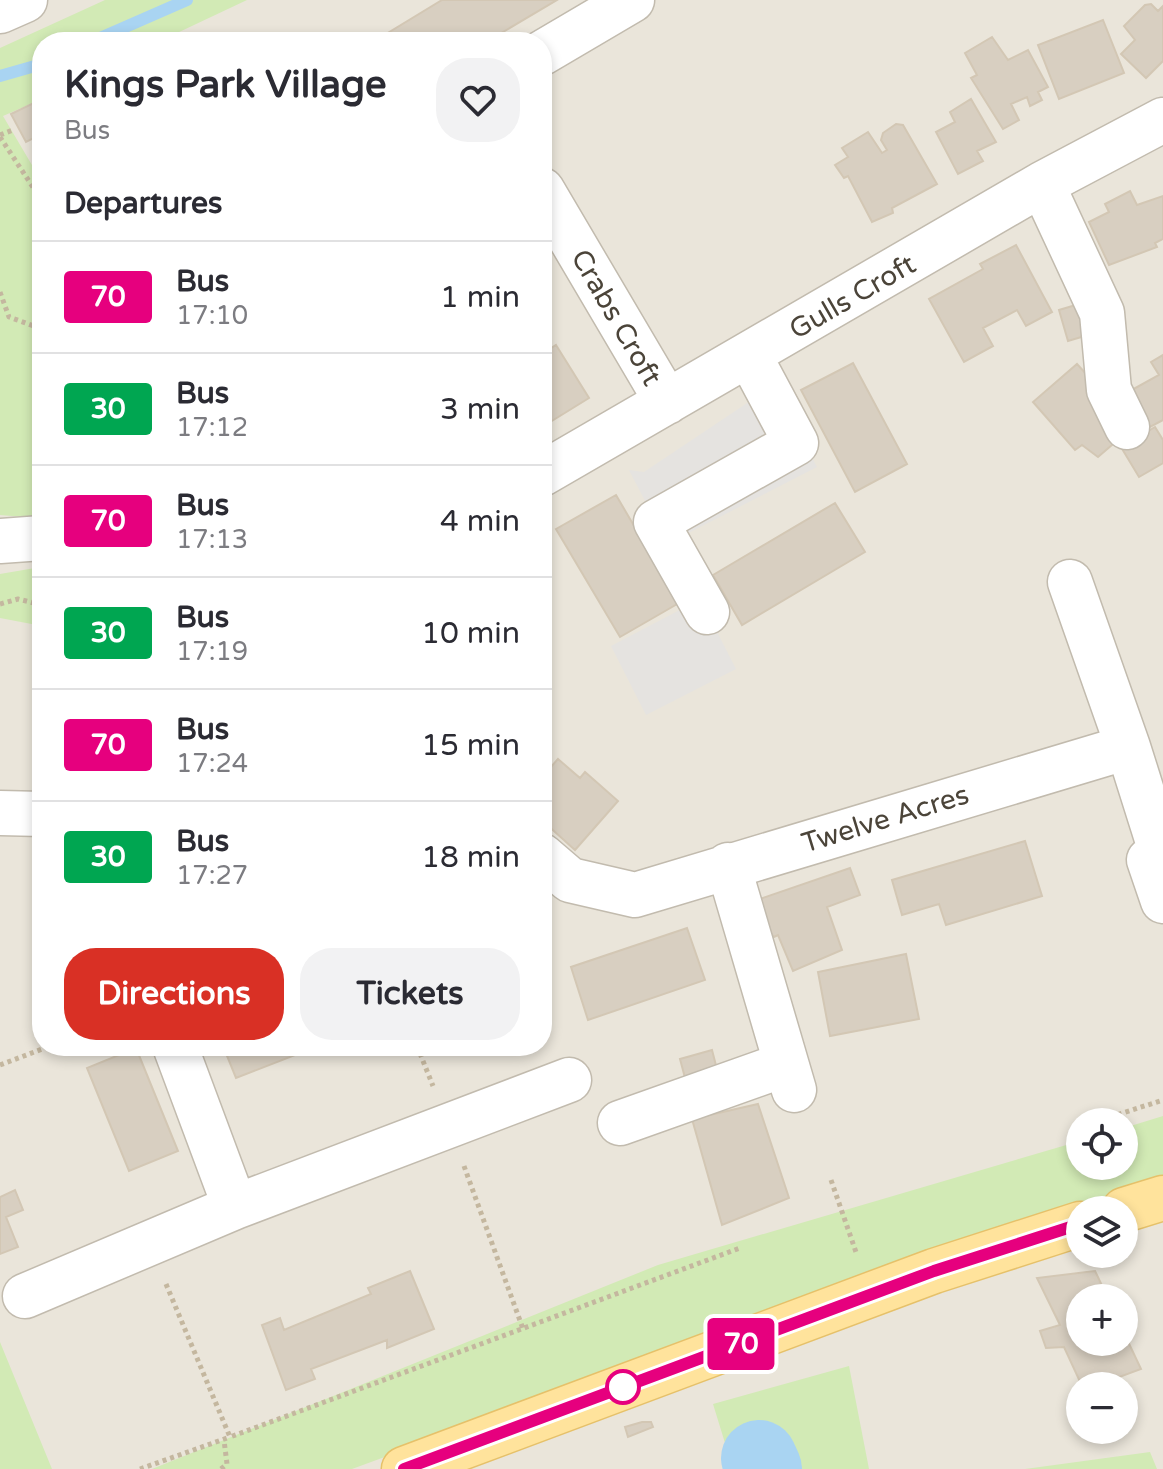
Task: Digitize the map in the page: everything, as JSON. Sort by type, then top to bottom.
[{"type":"main road","points":[[1138,1206],[1163,1198]]},
{"type":"main road","points":[[404,1469],[934,1271],[1066,1229]]},
{"type":"street","points":[[0,11],[25,0]]},
{"type":"street","points":[[552,47],[632,0]]},
{"type":"street","name":"Gulls Croft","points":[[552,468],[1042,184],[1163,120]]},
{"type":"street","points":[[1042,184],[1102,313],[1109,390],[1127,427]]},
{"type":"street","name":"Crabs Croft","points":[[552,207],[667,402]]},
{"type":"street","points":[[707,612],[656,522],[796,443],[749,355]]},
{"type":"street","points":[[0,541],[32,539]]},
{"type":"street","points":[[1070,582],[1163,855],[1149,860],[1163,901]]},
{"type":"street","name":"Twelve Acres","points":[[552,865],[570,880],[635,895],[1128,747]]},
{"type":"street","points":[[0,813],[32,814]]},
{"type":"street","points":[[620,1123],[790,1077],[728,865]]},
{"type":"street","points":[[179,1056],[235,1207]]},
{"type":"street","points":[[25,1296],[235,1207],[569,1080]]},
{"type":"path","points":[[13,130],[0,136],[32,186]]},
{"type":"path","points":[[0,292],[9,317],[32,325]]},
{"type":"path","points":[[0,604],[18,599],[32,602]]},
{"type":"path","points":[[0,1065],[32,1053]]},
{"type":"path","points":[[1138,1108],[1163,1100]]},
{"type":"path","points":[[449,1124],[523,1329]]},
{"type":"path","points":[[831,1180],[871,1295]]},
{"type":"path","points":[[149,1243],[227,1438],[228,1466],[221,1469]]},
{"type":"path","points":[[140,1469],[740,1248]]},
{"type":"shaded area","points":[[0,0],[1163,0],[1163,1469],[0,1469]]},
{"type":"shaded area","points":[[774,385],[817,467],[671,542],[736,669],[646,715],[611,646],[697,601],[629,470],[644,472]]},
{"type":"green space","points":[[105,0],[247,0],[179,32],[35,32]]},
{"type":"green space","points":[[32,33],[32,103],[3,116],[32,165],[32,518],[0,515],[0,48]]},
{"type":"green space","points":[[32,569],[32,624],[0,618],[0,574]]},
{"type":"green space","points":[[1163,1116],[1163,1180],[1114,1196],[1066,1196],[1066,1212],[934,1255],[352,1469],[152,1469],[658,1265],[1066,1145],[1066,1180],[1138,1180],[1138,1124]]},
{"type":"green space","points":[[0,1342],[52,1469],[0,1469]]},
{"type":"green space","points":[[849,1366],[869,1469],[733,1469],[713,1404]]},
{"type":"green space","points":[[1150,1452],[1157,1469],[1025,1469]]},
{"type":"building","points":[[442,0],[557,0],[503,32],[389,32]]},
{"type":"building","points":[[1151,4],[1158,11],[1163,6],[1163,61],[1146,78],[1121,54],[1135,40],[1124,26],[1145,5]]},
{"type":"building","points":[[1103,20],[1124,73],[1059,99],[1038,45]]},
{"type":"building","points":[[992,37],[1008,60],[1028,50],[1048,87],[1038,92],[1042,100],[1030,106],[1027,97],[1011,104],[1019,120],[1003,129],[971,78],[977,75],[965,53]]},
{"type":"building","points":[[971,99],[996,142],[977,151],[983,161],[958,174],[936,132],[955,122],[950,112]]},
{"type":"building","points":[[32,104],[32,139],[26,142],[11,114]]},
{"type":"building","points":[[896,124],[903,125],[937,184],[892,208],[893,213],[872,222],[848,176],[844,178],[835,165],[848,157],[842,148],[868,132],[882,153],[887,150],[881,140],[883,133]]},
{"type":"building","points":[[1130,191],[1137,205],[1163,196],[1163,239],[1155,243],[1157,247],[1109,265],[1089,222],[1109,212],[1105,204]]},
{"type":"building","points":[[1016,245],[1052,312],[1026,326],[1017,310],[983,328],[993,346],[964,362],[929,299],[983,269],[980,264]]},
{"type":"building","points":[[1079,304],[1088,335],[1068,341],[1059,310]]},
{"type":"building","points":[[556,345],[589,398],[552,421],[552,348]]},
{"type":"building","points":[[1163,355],[1163,420],[1150,427],[1130,391],[1159,375],[1151,362]]},
{"type":"building","points":[[853,363],[907,464],[855,492],[801,390]]},
{"type":"building","points":[[1077,364],[1097,386],[1087,394],[1120,438],[1098,457],[1082,445],[1075,450],[1033,402]]},
{"type":"building","points":[[1155,427],[1163,440],[1163,463],[1139,477],[1121,447]]},
{"type":"building","points":[[616,495],[679,603],[620,637],[556,529]]},
{"type":"building","points":[[835,503],[865,552],[742,625],[713,575]]},
{"type":"building","points":[[558,759],[580,778],[585,772],[618,801],[575,850],[552,829],[552,766]]},
{"type":"building","points":[[1025,841],[1042,896],[946,925],[939,904],[902,915],[892,880]]},
{"type":"building","points":[[850,868],[860,895],[827,907],[842,950],[793,971],[778,935],[774,937],[762,922],[754,901]]},
{"type":"building","points":[[687,928],[705,980],[588,1020],[571,967]]},
{"type":"building","points":[[906,954],[919,1019],[830,1036],[818,972]]},
{"type":"building","points":[[712,1050],[720,1081],[688,1089],[680,1059]]},
{"type":"building","points":[[116,1056],[139,1056],[178,1151],[129,1171],[87,1068]]},
{"type":"building","points":[[227,1056],[292,1056],[236,1078]]},
{"type":"building","points":[[758,1104],[789,1198],[722,1225],[692,1119]]},
{"type":"building","points":[[15,1190],[23,1210],[6,1217],[18,1247],[0,1254],[0,1197]]},
{"type":"building","points":[[410,1271],[434,1329],[387,1348],[387,1340],[311,1369],[315,1379],[286,1390],[262,1325],[280,1318],[284,1330],[371,1294],[368,1288]]},
{"type":"building","points":[[1095,1271],[1101,1284],[1066,1284],[1066,1351],[1064,1347],[1046,1348],[1040,1331],[1060,1325],[1037,1278]]},
{"type":"building","points":[[1068,1356],[1135,1356],[1141,1369],[1133,1372],[1076,1372]]},
{"type":"building","points":[[651,1422],[653,1427],[628,1437],[625,1427]]},
{"type":"waterway","points":[[114,32],[187,0]]},
{"type":"waterway","points":[[0,76],[32,67]]},
{"type":"waterway","points":[[759,1458],[764,1469]]},
{"type":"bus line","name":"70","points":[[404,1469],[934,1271],[1066,1228]]}]
